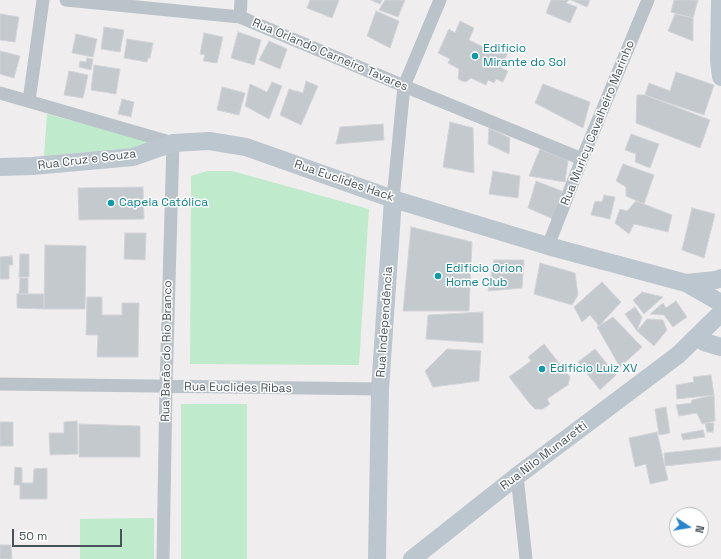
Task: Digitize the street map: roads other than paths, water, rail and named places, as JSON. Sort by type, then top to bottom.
[{"type":"street","points":[[29,101],[44,0]]},
{"type":"street","name":"Rua Orlando Carneiro Tavares","points":[[66,0],[240,17],[582,159]]},
{"type":"street","points":[[240,17],[241,0]]},
{"type":"street","name":"Rua Independência","points":[[377,559],[380,389],[393,199],[404,86],[440,0]]},
{"type":"street","name":"Rua Muricy Cavalheiro Marinho","points":[[548,246],[582,159],[648,0]]},
{"type":"street","points":[[720,0],[721,77]]},
{"type":"street","name":"Rua Euclides Hack","points":[[0,93],[173,144],[209,141],[246,147],[393,199],[548,246],[686,283],[721,303]]},
{"type":"street","name":"Rua Cruz e Souza","points":[[0,167],[33,166],[133,157],[173,144]]},
{"type":"street","name":"Rua Barão do Rio Branco","points":[[163,559],[173,144]]},
{"type":"street","name":"Rua Euclides Hack","points":[[686,283],[716,280],[721,278]]},
{"type":"street","name":"Rua Nilo Munaretti","points":[[412,559],[517,476],[678,355],[721,313]]},
{"type":"street","name":"Rua Nilo Munaretti","points":[[678,355],[713,345],[721,326]]},
{"type":"street","name":"Rua Euclides Ribas","points":[[0,384],[380,389]]},
{"type":"street","points":[[517,476],[526,559]]},
{"type":"place","name":"Edifício Mirante do Sol","points":[[475,56]]},
{"type":"place","name":"Capela Católica","points":[[111,203]]},
{"type":"place","name":"Edifício Orion Home Club","points":[[438,276]]},
{"type":"place","name":"Edifício Luiz XV","points":[[542,369]]}]
